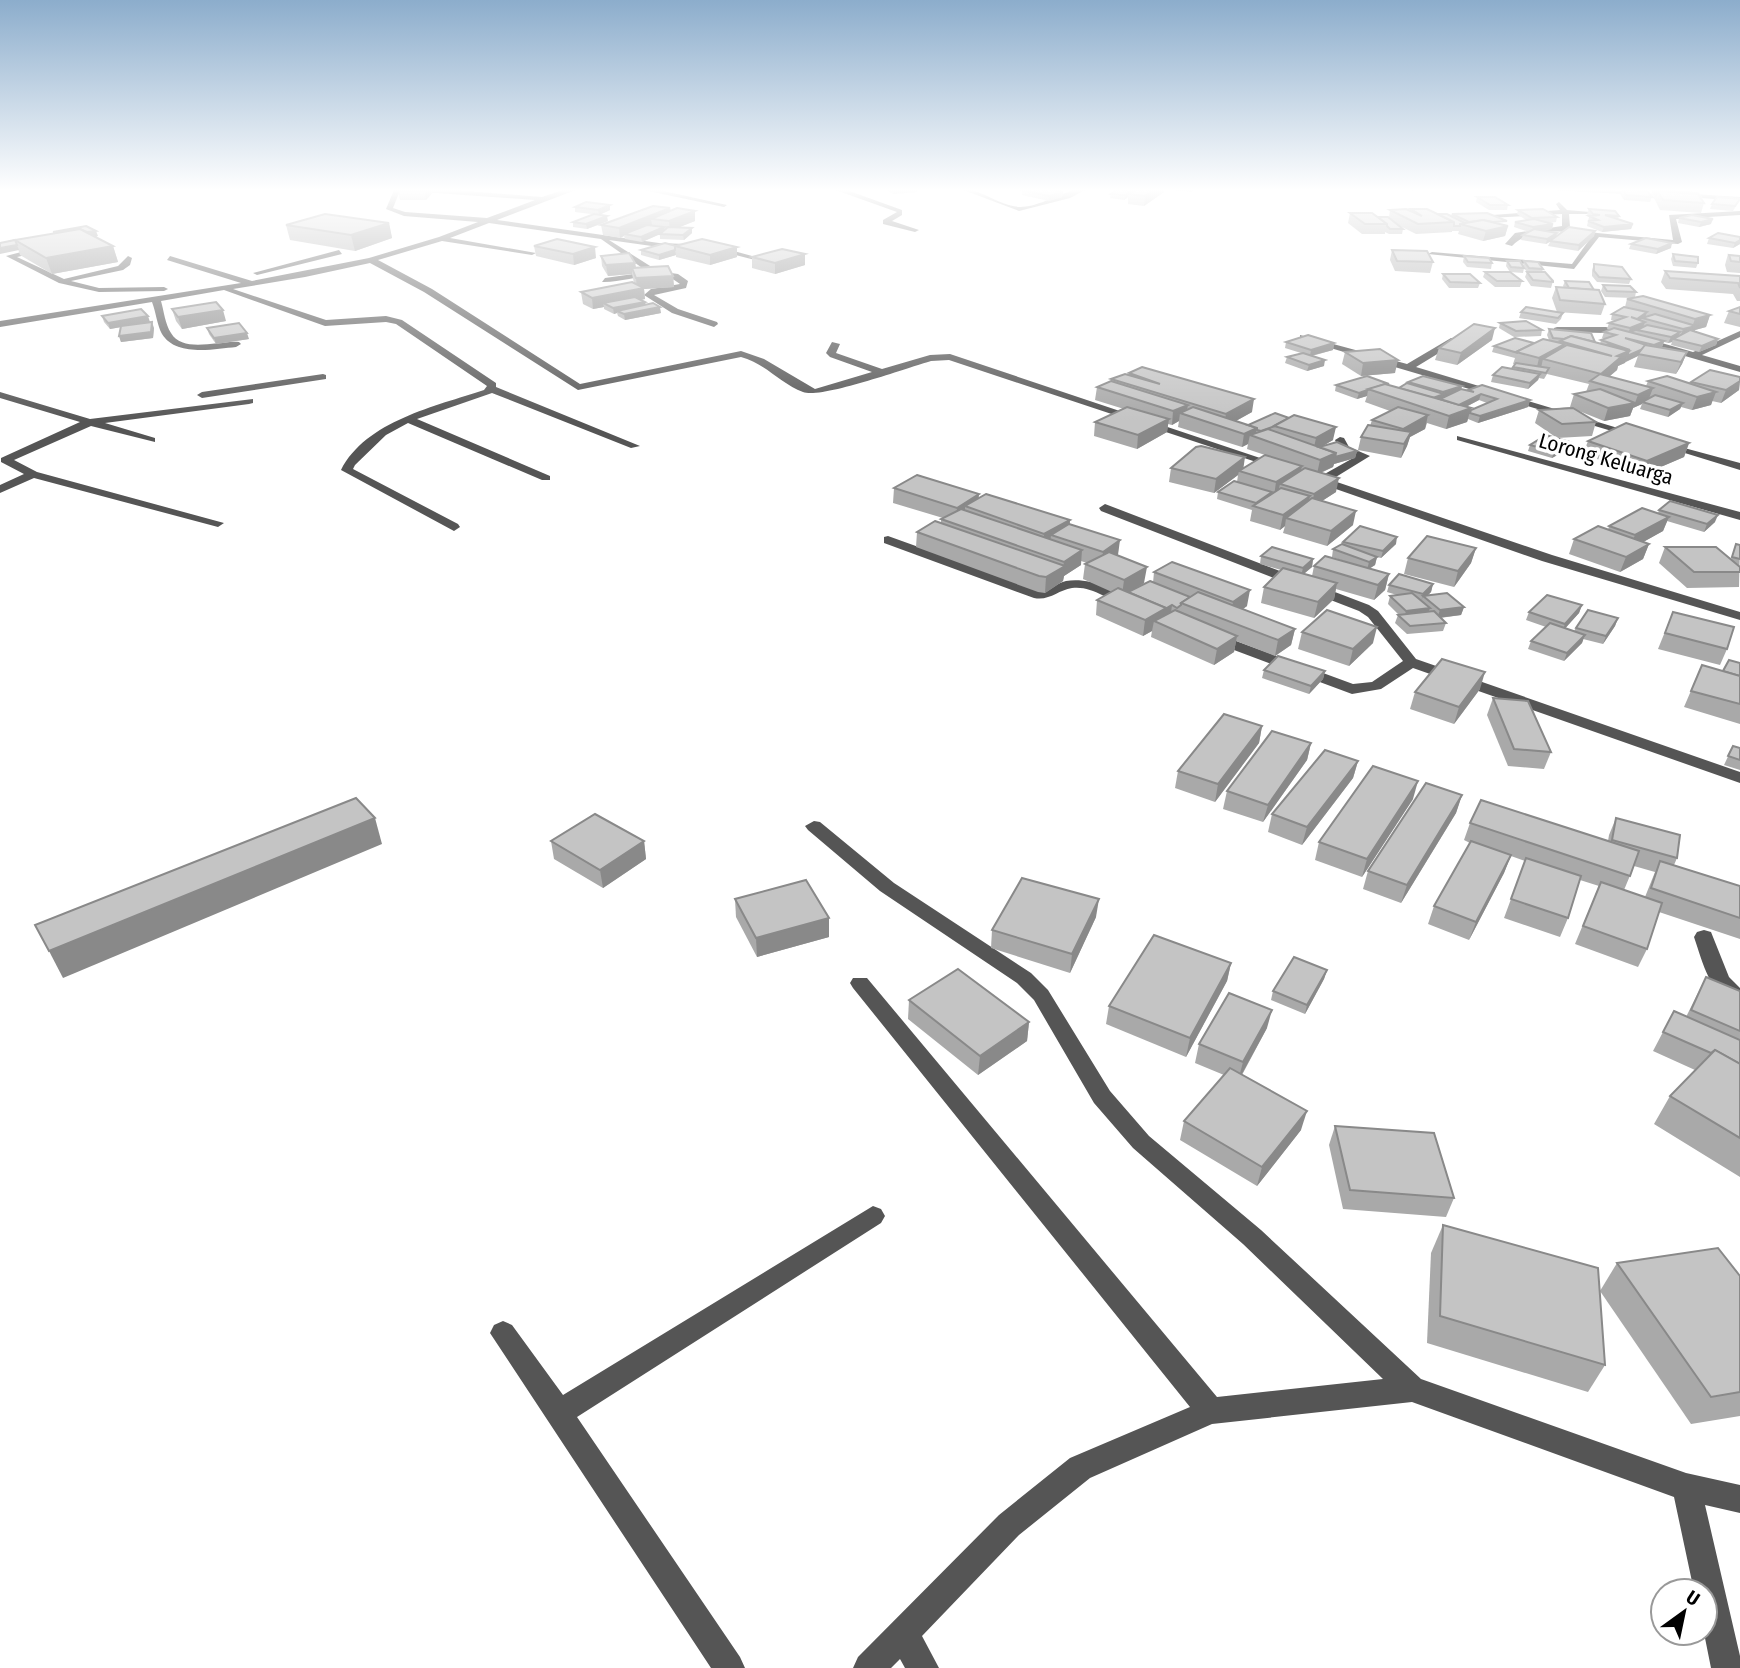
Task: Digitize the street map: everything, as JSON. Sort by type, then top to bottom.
[{"type":"street","points":[[30,266],[62,281],[117,290],[178,288],[235,279],[286,266]]},
{"type":"street","points":[[62,281],[125,266]]},
{"type":"street","points":[[194,266],[255,284]]},
{"type":"street","points":[[0,324],[255,284],[343,266]]},
{"type":"street","points":[[382,266],[428,291],[578,387],[741,354],[751,356],[784,374],[810,392],[930,358],[950,357],[1297,472]]},
{"type":"street","points":[[645,266],[656,273]]},
{"type":"street","points":[[605,280],[656,273],[675,276],[685,283],[683,286],[654,291],[648,295],[675,311],[714,324]]},
{"type":"street","points":[[225,289],[325,323],[376,319],[399,321],[492,385],[491,389]]},
{"type":"street","points":[[156,300],[167,335],[175,342],[204,346],[236,344]]},
{"type":"street","points":[[1557,330],[1606,330],[1740,369]]},
{"type":"street","points":[[1693,356],[1740,334]]},
{"type":"street","points":[[1303,337],[1647,439]]},
{"type":"street","points":[[1409,367],[1454,340]]},
{"type":"street","points":[[835,344],[831,353],[833,355],[881,372]]},
{"type":"street","points":[[147,414],[151,406],[161,401],[323,377]]},
{"type":"street","points":[[454,527],[347,470],[382,433],[407,419],[491,389]]},
{"type":"street","points":[[491,389],[635,446]]},
{"type":"street","points":[[0,395],[150,440]]},
{"type":"street","points":[[218,523],[33,474],[5,459],[90,422],[250,401]]},
{"type":"street","points":[[407,419],[546,478]]},
{"type":"street","name":"Lorong Keluarga","points":[[1461,438],[1740,516]]},
{"type":"street","points":[[1339,440],[1344,449],[1364,456],[1315,479],[1546,558],[1740,616]]},
{"type":"street","points":[[1661,443],[1740,467]]},
{"type":"street","points":[[0,489],[33,474]]},
{"type":"street","points":[[1105,508],[1364,608],[1373,614],[1411,662],[1740,778]]},
{"type":"street","points":[[888,540],[1039,595],[1067,585],[1082,584],[1136,606]]},
{"type":"street","points":[[1198,632],[1352,689],[1376,687],[1411,662]]},
{"type":"street","points":[[814,826],[887,887],[1024,978],[1041,995],[1102,1097],[1141,1142],[1252,1237],[1412,1389],[1686,1488],[1740,1499]]},
{"type":"street","points":[[1704,937],[1720,981],[1740,999]]},
{"type":"street","points":[[860,983],[1211,1411]]},
{"type":"street","points":[[559,1412],[873,1216]]},
{"type":"street","points":[[503,1333],[559,1412],[729,1668]]},
{"type":"street","points":[[869,1668],[1009,1525],[1080,1468],[1211,1411],[1412,1389]]},
{"type":"street","points":[[1686,1488],[1727,1668]]},
{"type":"street","points":[[902,1634],[923,1668]]},
{"type":"building","points":[[668,266],[673,276],[636,278],[632,268]]},
{"type":"building","points":[[1527,266],[1541,266],[1543,269]]},
{"type":"building","points":[[1594,266],[1622,267],[1631,279],[1599,277],[1594,271]]},
{"type":"building","points":[[1665,271],[1740,276],[1740,288],[1738,283],[1670,278]]},
{"type":"building","points":[[1485,272],[1510,272],[1522,281],[1497,281]]},
{"type":"building","points":[[1527,272],[1545,272],[1553,282],[1533,280]]},
{"type":"building","points":[[1443,274],[1470,274],[1480,283],[1450,282]]},
{"type":"building","points":[[1565,281],[1589,282],[1594,290],[1569,288]]},
{"type":"building","points":[[632,282],[644,288],[592,298],[581,292]]},
{"type":"building","points":[[1603,285],[1630,286],[1636,292],[1607,291]]},
{"type":"building","points":[[1556,287],[1599,290],[1605,304],[1560,300]]},
{"type":"building","points":[[1643,296],[1710,315],[1695,319],[1627,299]]},
{"type":"building","points":[[635,297],[645,302],[613,308],[603,303]]},
{"type":"building","points":[[216,302],[223,310],[178,317],[172,309]]},
{"type":"building","points":[[653,303],[660,307],[624,314],[617,311]]},
{"type":"building","points":[[1526,307],[1563,313],[1558,318],[1521,312]]},
{"type":"building","points":[[1624,307],[1647,312],[1637,319],[1631,317],[1645,322],[1630,328],[1609,323],[1626,317],[1612,314]]},
{"type":"building","points":[[1740,307],[1740,314],[1729,311]]},
{"type":"building","points":[[141,309],[148,316],[108,323],[102,316]]},
{"type":"building","points":[[1655,314],[1696,326],[1683,329],[1642,318]]},
{"type":"building","points":[[1526,321],[1542,330],[1516,331],[1500,323]]},
{"type":"building","points":[[152,322],[151,332],[119,336],[121,326]]},
{"type":"building","points":[[239,323],[247,333],[214,338],[207,328]]},
{"type":"building","points":[[1474,324],[1495,328],[1461,353],[1439,348]]},
{"type":"building","points":[[1647,325],[1680,332],[1671,337],[1637,330]]},
{"type":"building","points":[[1614,328],[1664,341],[1654,345],[1625,338],[1646,345],[1627,356],[1629,351],[1606,345],[1630,350],[1601,340],[1616,335],[1604,332]]},
{"type":"building","points":[[1549,329],[1591,333],[1595,342],[1571,336],[1564,339],[1553,338]]},
{"type":"building","points":[[1690,330],[1718,339],[1702,346],[1673,339]]},
{"type":"building","points":[[1308,335],[1334,343],[1311,350],[1286,342]]},
{"type":"building","points":[[1571,336],[1629,351],[1617,356],[1621,357],[1601,374],[1543,359],[1567,345],[1612,356],[1560,341]]},
{"type":"building","points":[[1515,338],[1534,343],[1516,352],[1518,353],[1494,346]]},
{"type":"building","points":[[1543,339],[1565,344],[1539,358],[1516,352]]},
{"type":"building","points":[[1645,345],[1687,352],[1681,362],[1638,354]]},
{"type":"building","points":[[1380,349],[1398,360],[1363,363],[1345,352]]},
{"type":"building","points":[[1303,353],[1325,360],[1309,365],[1287,357]]},
{"type":"building","points":[[1516,363],[1549,368],[1546,373],[1513,367]]},
{"type":"building","points":[[1142,367],[1254,399],[1226,414],[1111,379],[1125,374],[1160,384],[1129,373]]},
{"type":"building","points":[[1502,367],[1540,374],[1530,383],[1493,375]]},
{"type":"building","points":[[1710,370],[1740,377],[1740,381],[1726,390],[1691,382]]},
{"type":"building","points":[[1600,374],[1653,388],[1638,395],[1590,381]]},
{"type":"building","points":[[1367,376],[1389,384],[1359,393],[1336,385]]},
{"type":"building","points":[[1423,376],[1462,386],[1443,392],[1408,382]]},
{"type":"building","points":[[1667,376],[1716,392],[1697,397],[1648,381]]},
{"type":"building","points":[[1111,381],[1188,405],[1173,411],[1097,387]]},
{"type":"building","points":[[1407,383],[1444,394],[1433,398],[1399,388]]},
{"type":"building","points":[[1385,384],[1471,408],[1449,416],[1368,389]]},
{"type":"building","points":[[1482,385],[1530,400],[1480,416],[1470,413],[1471,410],[1497,399],[1481,394],[1459,405],[1440,399],[1461,389],[1474,392],[1468,390]]},
{"type":"building","points":[[1600,389],[1635,403],[1608,408],[1574,394]]},
{"type":"building","points":[[1655,395],[1683,403],[1670,410],[1642,402]]},
{"type":"building","points":[[1127,407],[1169,419],[1138,435],[1095,422]]},
{"type":"building","points":[[1193,407],[1257,428],[1244,434],[1180,413]]},
{"type":"building","points":[[1398,407],[1428,415],[1403,429],[1372,420]]},
{"type":"building","points":[[1573,408],[1596,422],[1562,424],[1539,410]]},
{"type":"building","points":[[1275,413],[1289,418],[1261,431],[1248,425]]},
{"type":"building","points":[[1294,415],[1336,427],[1316,438],[1274,426]]},
{"type":"building","points":[[1626,423],[1689,443],[1647,461],[1588,441]]},
{"type":"building","points":[[1368,425],[1411,432],[1404,444],[1361,437]]},
{"type":"building","points":[[1268,429],[1336,453],[1320,460],[1250,435]]},
{"type":"building","points":[[1546,435],[1570,442],[1554,452],[1530,445]]},
{"type":"building","points":[[1337,442],[1357,451],[1335,457],[1336,453],[1319,447]]},
{"type":"building","points":[[1196,447],[1245,457],[1216,479],[1171,468]]},
{"type":"building","points":[[1265,455],[1302,466],[1276,482],[1239,471]]},
{"type":"building","points":[[1305,468],[1339,478],[1314,494],[1280,484]]},
{"type":"building","points":[[917,475],[979,494],[957,508],[894,488]]},
{"type":"building","points":[[1234,481],[1272,492],[1256,503],[1218,492]]},
{"type":"building","points":[[1281,488],[1310,496],[1283,515],[1253,506]]},
{"type":"building","points":[[986,494],[1070,520],[1044,534],[965,506]]},
{"type":"building","points":[[1312,498],[1356,511],[1331,531],[1286,518]]},
{"type":"building","points":[[1670,501],[1718,515],[1707,524],[1659,510]]},
{"type":"building","points":[[1642,508],[1669,517],[1635,535],[1609,526]]},
{"type":"building","points":[[961,509],[1082,550],[1064,562],[941,519]]},
{"type":"building","points":[[935,521],[1065,566],[1046,577],[1039,576],[917,532]]},
{"type":"building","points":[[1069,524],[1120,540],[1103,552],[1051,535]]},
{"type":"building","points":[[1360,526],[1397,537],[1383,551],[1343,542]]},
{"type":"building","points":[[1598,526],[1649,544],[1626,557],[1574,539]]},
{"type":"building","points":[[1427,536],[1476,548],[1458,571],[1408,558]]},
{"type":"building","points":[[1342,544],[1377,557],[1369,562],[1333,549]]},
{"type":"building","points":[[1736,544],[1740,545],[1740,559],[1732,557]]},
{"type":"building","points":[[1272,547],[1313,559],[1303,568],[1261,556]]},
{"type":"building","points":[[1665,547],[1716,547],[1740,567],[1740,572],[1694,572]]},
{"type":"building","points":[[1109,552],[1147,567],[1124,580],[1085,564]]},
{"type":"building","points":[[1325,556],[1389,574],[1378,585],[1314,566]]},
{"type":"building","points":[[1172,562],[1250,590],[1233,602],[1154,572]]},
{"type":"building","points":[[1283,568],[1337,583],[1318,602],[1264,587]]},
{"type":"building","points":[[1399,574],[1433,584],[1423,594],[1389,585]]},
{"type":"building","points":[[1150,581],[1190,597],[1177,608],[1172,605],[1165,609],[1128,592]]},
{"type":"building","points":[[1118,588],[1166,608],[1145,620],[1097,600]]},
{"type":"building","points":[[1198,592],[1295,629],[1278,640],[1181,603]]},
{"type":"building","points":[[1412,593],[1430,608],[1406,611],[1390,596]]},
{"type":"building","points":[[1447,593],[1464,607],[1440,610],[1423,596]]},
{"type":"building","points":[[1547,595],[1582,605],[1565,624],[1529,612]]},
{"type":"building","points":[[1175,610],[1237,636],[1217,649],[1154,621]]},
{"type":"building","points":[[1327,610],[1377,627],[1353,649],[1302,632]]},
{"type":"building","points":[[1588,610],[1618,618],[1606,636],[1576,628]]},
{"type":"building","points":[[1434,611],[1446,623],[1410,626],[1398,615]]},
{"type":"building","points":[[1673,612],[1734,627],[1727,649],[1665,633]]},
{"type":"building","points":[[1550,623],[1585,635],[1567,653],[1531,641]]},
{"type":"building","points":[[1278,656],[1325,671],[1311,686],[1264,670]]},
{"type":"building","points":[[1442,659],[1485,672],[1459,707],[1415,692]]},
{"type":"building","points":[[1729,660],[1740,663],[1740,676],[1723,671]]},
{"type":"building","points":[[1702,665],[1740,676],[1740,704],[1691,691]]},
{"type":"building","points":[[1493,698],[1528,701],[1551,752],[1514,749]]},
{"type":"building","points":[[1224,714],[1262,726],[1218,784],[1178,771]]},
{"type":"building","points":[[1272,731],[1311,743],[1268,805],[1227,791]]},
{"type":"building","points":[[1733,746],[1740,748],[1740,760],[1728,756]]},
{"type":"building","points":[[1325,750],[1358,761],[1307,827],[1272,814]]},
{"type":"building","points":[[1373,766],[1418,781],[1367,859],[1319,842]]},
{"type":"building","points":[[1426,783],[1462,795],[1407,885],[1368,871]]},
{"type":"building","points":[[356,798],[375,818],[49,951],[35,925]]},
{"type":"building","points":[[1481,800],[1639,851],[1630,876],[1470,823]]},
{"type":"building","points":[[595,814],[644,841],[600,870],[551,841]]},
{"type":"building","points":[[1616,818],[1680,835],[1677,858],[1612,840]]},
{"type":"building","points":[[1471,841],[1511,855],[1476,922],[1434,906]]},
{"type":"building","points":[[1526,858],[1581,876],[1568,918],[1511,899]]},
{"type":"building","points":[[1660,861],[1740,886],[1740,918],[1651,888]]},
{"type":"building","points":[[1022,878],[1099,899],[1072,954],[992,930]]},
{"type":"building","points":[[806,880],[829,918],[756,938],[735,899]]},
{"type":"building","points":[[1601,882],[1662,903],[1647,949],[1583,926]]},
{"type":"building","points":[[1154,935],[1231,963],[1190,1038],[1109,1006]]},
{"type":"building","points":[[1294,957],[1327,970],[1307,1005],[1273,991]]},
{"type":"building","points":[[958,969],[1029,1022],[980,1056],[909,1000]]},
{"type":"building","points":[[1706,977],[1740,991],[1740,1031],[1691,1010]]},
{"type":"building","points":[[1229,993],[1272,1010],[1243,1062],[1199,1044]]},
{"type":"building","points":[[1674,1011],[1740,1040],[1740,1064],[1715,1050],[1711,1053],[1663,1032]]},
{"type":"building","points":[[1715,1050],[1740,1064],[1740,1138],[1670,1096]]},
{"type":"building","points":[[1230,1068],[1307,1111],[1262,1167],[1184,1121]]},
{"type":"building","points":[[1335,1126],[1434,1133],[1454,1198],[1350,1190]]},
{"type":"building","points":[[1443,1225],[1598,1268],[1605,1365],[1440,1316]]},
{"type":"building","points":[[1718,1248],[1740,1276],[1740,1392],[1711,1397],[1617,1263]]}]
